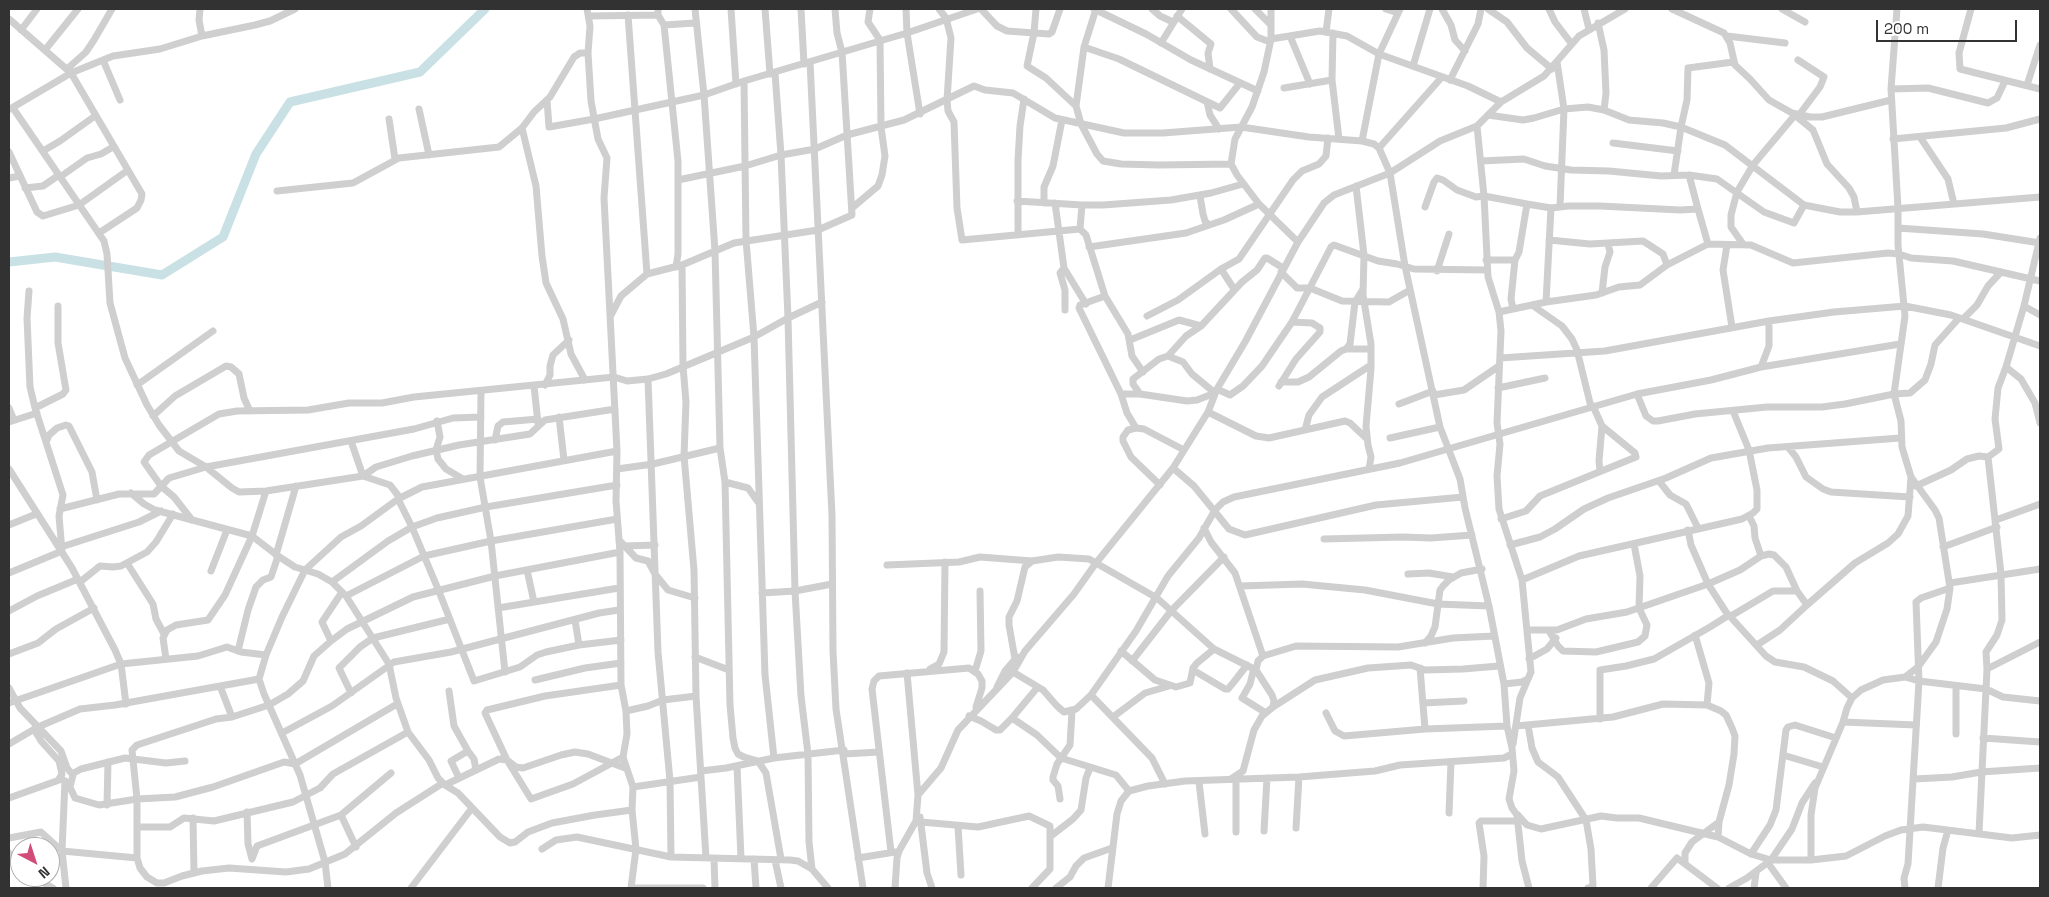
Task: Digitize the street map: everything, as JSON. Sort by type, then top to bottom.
[{"type":"street","points":[[22,30],[37,9]]},
{"type":"street","points":[[45,50],[78,9]]},
{"type":"street","points":[[112,9],[86,52],[69,71],[11,109],[43,151],[107,246],[110,303],[125,358],[153,416],[172,442],[186,456],[206,467],[227,485],[240,492],[266,491],[363,476],[376,467],[436,450],[530,434],[538,422],[534,386]]},
{"type":"street","points":[[200,9],[199,20],[202,36]]},
{"type":"street","points":[[69,71],[113,56],[160,49],[202,36],[270,21],[295,9]]},
{"type":"street","points":[[695,9],[704,95],[715,251],[720,448],[725,482],[730,705],[735,748],[744,757],[758,761],[763,768],[768,782],[781,888]]},
{"type":"street","points":[[731,9],[740,82],[745,166],[746,240],[754,337],[765,675],[774,758]]},
{"type":"street","points":[[765,9],[780,155],[788,318],[795,591],[801,696],[808,754],[809,842],[812,868]]},
{"type":"street","points":[[801,9],[815,149],[832,515],[836,709],[863,888]]},
{"type":"street","points":[[611,316],[621,296],[647,274],[679,266],[746,240],[818,230],[851,216],[842,52],[837,33],[835,9]]},
{"type":"street","points":[[852,208],[875,190],[882,175],[885,156],[881,127],[880,40],[868,22],[870,9]]},
{"type":"street","points":[[906,9],[907,33],[920,114]]},
{"type":"street","points":[[939,9],[946,18],[951,38],[947,100],[948,110],[954,122],[955,182],[961,238],[965,241],[1080,229],[1086,235],[1088,247],[1105,296],[1128,334],[1132,356],[1143,372]]},
{"type":"street","points":[[547,100],[549,127],[704,95],[740,82],[907,33],[976,9],[1000,28],[1011,31],[1051,34],[1060,9]]},
{"type":"street","points":[[1036,9],[1034,32],[1027,66],[1046,78],[1076,106]]},
{"type":"street","points":[[1231,164],[1159,165],[1107,162],[1099,158],[1080,124],[1076,106],[1084,47],[1095,9],[1122,21],[1210,69],[1258,91]]},
{"type":"street","points":[[1152,9],[1160,16],[1175,19],[1212,44],[1208,53],[1210,69]]},
{"type":"street","points":[[1161,42],[1182,9]]},
{"type":"street","points":[[1231,9],[1257,36],[1271,41],[1290,36],[1329,32],[1347,36],[1378,54],[1450,80],[1501,102]]},
{"type":"street","points":[[1255,9],[1270,24]]},
{"type":"street","points":[[1271,9],[1271,41],[1258,91],[1252,107],[1235,139],[1231,164],[1243,184],[1259,204],[1298,242]]},
{"type":"street","points":[[1329,9],[1332,80],[1339,139]]},
{"type":"street","points":[[1362,141],[1378,54],[1399,11],[1386,9]]},
{"type":"street","points":[[1413,66],[1430,9]]},
{"type":"street","points":[[1442,9],[1451,25],[1455,40],[1465,51]]},
{"type":"street","points":[[1450,80],[1478,24],[1481,9]]},
{"type":"street","points":[[1488,9],[1507,22],[1527,48],[1552,69]]},
{"type":"street","points":[[1549,9],[1555,22],[1572,43]]},
{"type":"street","points":[[1584,9],[1589,29]]},
{"type":"street","points":[[995,691],[1005,671],[1025,651],[1074,594],[1096,563],[1173,468],[1208,412],[1216,391],[1245,342],[1298,242],[1328,199],[1390,173],[1440,141],[1477,126],[1501,102],[1528,88],[1552,69],[1572,43],[1589,29],[1625,9]]},
{"type":"street","points":[[1672,9],[1727,36],[1785,43]]},
{"type":"street","points":[[1782,9],[1805,22]]},
{"type":"street","points":[[1757,645],[1780,630],[1855,563],[1888,543],[1898,534],[1908,516],[1910,477],[1900,438],[1900,421],[1894,394],[1900,344],[1904,329],[1905,306],[1898,245],[1898,208],[1891,100],[1897,9]]},
{"type":"street","points":[[1971,9],[1962,36],[1958,67],[1962,71],[2040,88]]},
{"type":"street","points":[[703,888],[631,888],[636,849],[632,810],[633,787],[625,768],[623,757],[627,734],[626,711],[621,686],[619,588],[623,549],[619,540],[617,519],[617,451],[604,198],[607,158],[598,139],[589,84],[588,12],[628,15],[658,12],[664,25],[678,180],[678,254],[686,402],[684,456],[694,598],[696,696],[706,858]]},
{"type":"street","points":[[628,15],[647,274]]},
{"type":"street","points":[[9,19],[69,71],[142,194],[137,208],[99,233]]},
{"type":"street","points":[[664,25],[695,23]]},
{"type":"street","points":[[1598,23],[1604,50],[1606,93],[1604,110]]},
{"type":"street","points":[[1290,36],[1310,84]]},
{"type":"street","points":[[1727,36],[1733,62],[1769,100],[1796,114],[1813,130],[1826,164],[1849,188],[1854,197],[1857,212]]},
{"type":"street","points":[[2027,85],[2040,45]]},
{"type":"street","points":[[1084,47],[1119,60],[1222,108],[1240,83]]},
{"type":"street","points":[[277,190],[353,183],[395,159],[492,149],[504,144],[522,128],[534,112],[547,100],[574,57],[580,53],[588,53]]},
{"type":"street","points":[[103,60],[120,100]]},
{"type":"street","points":[[1743,244],[1731,228],[1730,222],[1737,192],[1753,165],[1820,87],[1824,76],[1798,60]]},
{"type":"street","points":[[1557,62],[1564,109],[1560,206]]},
{"type":"street","points":[[1674,175],[1689,84],[1688,68],[1733,62]]},
{"type":"street","points":[[1379,148],[1442,77]]},
{"type":"street","points":[[1284,88],[1332,80]]},
{"type":"street","points":[[1891,89],[1928,88],[1988,103],[1997,98],[2005,81]]},
{"type":"street","points":[[678,180],[745,166],[780,155],[815,149],[847,135],[881,127],[920,114],[974,86],[985,90],[1012,93],[1062,120],[1124,133],[1163,133],[1241,127],[1374,144],[1379,148],[1390,173],[1405,266],[1423,355],[1434,393],[1440,427],[1460,479],[1472,535],[1482,569],[1499,666],[1504,684],[1507,726],[1512,751],[1514,771],[1509,798],[1518,818],[1535,828],[1601,816],[1639,818],[1718,837],[1769,862],[1846,856],[1893,832],[1911,828],[1979,833],[2012,838],[2040,834]]},
{"type":"street","points":[[1018,235],[1017,201],[1020,126],[1024,99]]},
{"type":"street","points":[[1796,114],[1810,117],[1822,116],[1891,100]]},
{"type":"street","points":[[1207,102],[1210,115],[1219,129]]},
{"type":"street","points":[[1488,115],[1523,120],[1564,109],[1588,107],[1604,110],[1629,120],[1663,123],[1681,127],[1720,143],[1753,165],[1804,205],[1840,212],[2040,197]]},
{"type":"street","points":[[419,109],[429,155]]},
{"type":"street","points":[[43,151],[95,116]]},
{"type":"street","points":[[389,119],[395,159]]},
{"type":"street","points":[[1893,139],[2006,128],[2040,119]]},
{"type":"street","points":[[1044,203],[1044,187],[1052,169],[1062,120]]},
{"type":"street","points":[[1108,888],[1117,814],[1121,801],[1130,791],[1186,781],[1299,777],[1375,771],[1400,765],[1504,758],[1512,751],[1520,698],[1531,672],[1522,580],[1501,518],[1497,476],[1500,454],[1498,388],[1501,331],[1499,312],[1489,283],[1486,260],[1484,196],[1477,126]]},
{"type":"street","points":[[522,128],[536,186],[546,283],[563,319],[571,354],[585,380]]},
{"type":"street","points":[[1920,137],[1948,179],[1954,204]]},
{"type":"street","points":[[1148,316],[1178,300],[1221,269],[1239,259],[1298,174],[1319,164],[1326,156],[1328,138]]},
{"type":"street","points":[[1613,143],[1678,151]]},
{"type":"street","points":[[25,188],[43,186],[87,158],[101,154],[113,147]]},
{"type":"street","points":[[9,152],[37,212],[43,216],[79,205],[128,170]]},
{"type":"street","points":[[1481,162],[1524,160],[1545,166],[1562,168],[1661,176],[1689,175],[1717,179],[1764,212],[1791,222],[1796,222],[1804,205]]},
{"type":"street","points":[[1689,175],[1708,244]]},
{"type":"street","points":[[9,178],[20,176]]},
{"type":"street","points":[[1424,208],[1437,178],[1456,190],[1476,197],[1484,196],[1550,208],[1560,206],[1698,209]]},
{"type":"street","points":[[1017,201],[1104,205],[1171,200],[1200,196],[1243,184]]},
{"type":"street","points":[[1356,186],[1364,255],[1363,301],[1371,338],[1372,364],[1367,401],[1366,438],[1371,457],[1369,469]]},
{"type":"street","points":[[1200,196],[1206,224]]},
{"type":"street","points":[[1054,203],[1064,268],[1080,291],[1086,304]]},
{"type":"street","points":[[1088,247],[1186,233],[1259,204]]},
{"type":"street","points":[[1513,309],[1511,299],[1515,260],[1519,252],[1527,204]]},
{"type":"street","points":[[1080,229],[1082,205]]},
{"type":"street","points":[[1546,302],[1550,208]]},
{"type":"street","points":[[1898,228],[1983,234],[2040,241],[2032,280],[1996,398],[1995,419],[1999,449],[1988,457],[1980,456],[1967,459],[1951,470],[1916,486]]},
{"type":"street","points":[[1437,271],[1449,234]]},
{"type":"street","points":[[1549,240],[1608,244],[1643,241],[1663,254],[1667,265]]},
{"type":"street","points":[[1602,293],[1605,267],[1610,252],[1608,244]]},
{"type":"street","points":[[1499,312],[1602,293],[1619,287],[1640,285],[1667,265],[1708,244],[1743,244],[1766,250],[1793,263],[1888,253],[1899,254],[1911,258],[1953,261],[2040,281]]},
{"type":"street","points":[[1168,356],[1183,362],[1192,374],[1216,391],[1230,395],[1243,386],[1262,366],[1292,322],[1330,247],[1337,245],[1378,261],[1414,269],[1437,271],[1488,270]]},
{"type":"street","points":[[1727,245],[1723,270],[1732,327]]},
{"type":"street","points":[[1888,253],[1898,245]]},
{"type":"street","points":[[1140,394],[1132,382],[1160,359],[1168,356],[1186,336],[1201,326],[1234,289],[1257,270],[1266,257],[1282,270],[1297,288],[1310,288],[1342,301],[1389,302],[1410,290]]},
{"type":"street","points":[[1901,267],[1911,258]]},
{"type":"street","points":[[1486,260],[1515,260]]},
{"type":"street","points":[[1064,268],[1060,274],[1065,290],[1065,310]]},
{"type":"street","points":[[1221,269],[1234,289]]},
{"type":"street","points":[[1637,394],[1646,416],[1653,421],[1767,407],[1822,407],[1894,394],[1910,393],[1924,381],[1931,364],[1935,345],[1961,318],[1977,305],[1988,286],[2001,272]]},
{"type":"street","points":[[1292,322],[1312,323],[1320,328],[1320,332],[1296,359],[1280,384],[1298,382],[1309,376],[1333,356],[1346,349],[1350,344],[1355,302],[1363,289]]},
{"type":"street","points":[[29,291],[28,356],[30,387],[63,495],[60,509],[61,549]]},
{"type":"street","points":[[1105,296],[1080,305],[1079,308],[1121,394],[1127,414],[1136,428]]},
{"type":"street","points":[[192,520],[174,498],[161,486],[144,462],[149,455],[219,414],[250,411],[308,410],[349,403],[382,403],[414,397],[614,377],[627,381],[648,379],[666,374],[754,337],[822,302]]},
{"type":"street","points":[[1501,518],[1526,511],[1540,496],[1600,471],[1633,460],[1636,455],[1602,426],[1592,406],[1576,344],[1568,332],[1532,305]]},
{"type":"street","points":[[9,408],[11,421],[36,411],[63,394],[66,390],[58,343],[58,306]]},
{"type":"street","points":[[1399,404],[1434,393],[1467,389],[1499,362],[1617,349],[1732,327],[1834,312],[1905,306],[1961,318],[2040,346]]},
{"type":"street","points":[[2024,306],[2040,315]]},
{"type":"street","points":[[1130,340],[1180,320],[1201,326]]},
{"type":"street","points":[[1761,366],[1769,346],[1769,321]]},
{"type":"street","points":[[137,385],[214,331]]},
{"type":"street","points":[[545,385],[550,375],[553,355],[569,340]]},
{"type":"street","points":[[1013,672],[1046,693],[1056,706],[1064,712],[1072,712],[1091,695],[1157,598],[1168,576],[1192,547],[1215,510],[1223,502],[1234,497],[1400,463],[1637,394],[1711,380],[1761,366],[1900,344]]},
{"type":"street","points":[[1346,349],[1371,350]]},
{"type":"street","points":[[1305,430],[1309,415],[1322,397],[1372,364]]},
{"type":"street","points":[[153,416],[175,396],[226,366],[231,367],[239,374],[244,398],[250,411]]},
{"type":"street","points":[[2006,367],[2021,379],[2035,404],[2040,422]]},
{"type":"street","points":[[550,375],[556,383]]},
{"type":"street","points":[[1498,388],[1545,378]]},
{"type":"street","points":[[648,379],[653,464],[658,652],[670,781],[671,857]]},
{"type":"street","points":[[481,391],[480,476],[491,541],[505,672]]},
{"type":"street","points":[[1121,394],[1140,394],[1187,401],[1197,400],[1216,391]]},
{"type":"street","points":[[495,440],[498,426],[503,422],[538,422],[615,409]]},
{"type":"street","points":[[1522,580],[1572,558],[1749,516],[1756,509],[1758,500],[1749,450],[1733,411]]},
{"type":"street","points":[[1208,412],[1256,436],[1269,438],[1345,421],[1350,423],[1366,438]]},
{"type":"street","points":[[60,509],[131,493],[154,494],[169,478],[206,467],[414,429],[453,418],[481,417]]},
{"type":"street","points":[[559,417],[564,460]]},
{"type":"street","points":[[438,421],[440,437],[436,450],[438,460],[442,466],[463,479]]},
{"type":"street","points":[[46,442],[49,435],[57,428],[69,426],[92,472],[97,500]]},
{"type":"street","points":[[1600,471],[1602,426]]},
{"type":"street","points":[[1390,438],[1440,427]]},
{"type":"street","points":[[1160,485],[1131,457],[1123,437],[1128,430],[1144,429],[1184,450]]},
{"type":"street","points":[[1510,545],[1540,537],[1555,530],[1584,509],[1608,498],[1659,481],[1711,458],[1749,450],[1900,438]]},
{"type":"street","points":[[351,441],[363,476]]},
{"type":"street","points":[[1453,458],[1458,446]]},
{"type":"street","points":[[1788,447],[1796,457],[1806,478],[1823,489],[1831,492],[1910,497]]},
{"type":"street","points":[[617,469],[653,464],[720,448]]},
{"type":"street","points":[[328,888],[325,876],[325,862],[306,797],[295,764],[259,679],[266,655],[282,617],[305,570],[341,537],[362,526],[399,499],[422,487],[617,451]]},
{"type":"street","points":[[1979,833],[1987,669],[1986,649],[1998,635],[2002,620],[2001,574],[1988,457]]},
{"type":"street","points":[[1173,468],[1194,486],[1229,529],[1244,535],[1376,505],[1463,496]]},
{"type":"street","points":[[9,469],[11,476],[61,549],[94,608],[121,664],[126,704]]},
{"type":"street","points":[[363,476],[390,485],[399,499],[438,589],[474,681],[520,667],[537,655],[578,645],[621,640]]},
{"type":"street","points":[[1905,677],[1918,667],[1936,642],[1948,610],[1950,585],[1936,510],[1910,477]]},
{"type":"street","points":[[1659,481],[1670,495],[1686,504],[1698,528]]},
{"type":"street","points":[[725,482],[748,488],[760,504]]},
{"type":"street","points":[[332,582],[388,541],[412,527],[437,518],[486,507],[616,485]]},
{"type":"street","points":[[238,651],[256,587],[262,580],[271,577],[296,486]]},
{"type":"street","points":[[164,634],[172,626],[204,622],[211,617],[225,595],[252,536],[266,491]]},
{"type":"street","points":[[131,493],[144,504],[161,511],[252,536],[277,555],[332,582],[344,594],[389,664],[397,704],[408,732],[444,784],[458,793],[494,832],[510,843],[515,842],[528,832],[552,823],[595,814],[632,810]]},
{"type":"street","points":[[1943,547],[2040,504]]},
{"type":"street","points":[[9,573],[61,549],[139,522],[161,511]]},
{"type":"street","points":[[9,525],[36,514]]},
{"type":"street","points":[[9,611],[37,596],[79,580],[100,566],[113,567],[127,564],[138,558],[153,546],[173,514]]},
{"type":"street","points":[[1749,516],[1754,526],[1760,556]]},
{"type":"street","points":[[331,640],[322,622],[344,594],[424,556],[491,541],[617,519]]},
{"type":"street","points":[[1204,528],[1211,542],[1235,573],[1263,656]]},
{"type":"street","points":[[211,571],[227,530]]},
{"type":"street","points":[[1688,530],[1691,545],[1708,584],[1730,616],[1771,660],[1804,667],[1834,681],[1852,698]]},
{"type":"street","points":[[1324,539],[1403,536],[1431,538],[1472,535]]},
{"type":"street","points":[[625,768],[588,754],[574,752],[523,768],[516,767],[507,760],[499,759],[444,784],[396,813],[345,854],[309,869],[286,872],[223,869],[194,872],[167,883],[157,883],[143,872],[137,858],[137,799],[132,758],[134,748],[144,742],[216,719],[232,717],[269,705],[288,694],[303,681],[314,656],[331,640],[347,629],[413,597],[438,589],[495,576],[655,544]]},
{"type":"street","points":[[1549,631],[1563,651],[1596,652],[1638,642],[1648,631],[1648,625],[1640,608],[1640,576],[1634,544]]},
{"type":"street","points":[[623,549],[636,558],[648,561],[655,574],[668,590],[694,598]]},
{"type":"street","points":[[1528,630],[1549,631],[1564,628],[1586,619],[1623,613],[1640,608],[1708,584],[1740,570],[1760,556],[1769,554],[1774,555],[1780,561],[1807,605]]},
{"type":"street","points":[[887,565],[945,562],[980,557],[1032,560],[1058,557],[1089,559],[1157,598],[1214,649],[1252,668],[1272,695],[1273,707]]},
{"type":"street","points":[[1132,661],[1171,611],[1224,557]]},
{"type":"street","points":[[1015,659],[1008,625],[1009,617],[1018,601],[1025,567],[1032,560]]},
{"type":"street","points":[[928,671],[939,664],[944,652],[945,562]]},
{"type":"street","points":[[127,564],[152,604],[156,619],[164,634],[163,644],[166,660]]},
{"type":"street","points":[[1424,643],[1431,636],[1435,626],[1440,590],[1453,577],[1461,573],[1482,569]]},
{"type":"street","points":[[1905,888],[1904,878],[1908,864],[1911,828],[1918,681],[1916,602],[1950,585],[2001,574],[2040,569]]},
{"type":"street","points":[[527,570],[534,602]]},
{"type":"street","points":[[1408,574],[1429,572],[1453,577]]},
{"type":"street","points":[[762,593],[795,591],[832,584]]},
{"type":"street","points":[[1240,586],[1289,584],[1365,590],[1438,604],[1489,606]]},
{"type":"street","points":[[498,608],[619,588]]},
{"type":"street","points":[[975,671],[981,650],[980,591]]},
{"type":"street","points":[[1600,719],[1600,670],[1645,662],[1677,646],[1773,591],[1797,591]]},
{"type":"street","points":[[9,654],[38,643],[56,629],[94,608]]},
{"type":"street","points":[[282,733],[313,717],[351,693],[389,664],[502,640],[619,610]]},
{"type":"street","points":[[351,693],[339,668],[356,650],[373,638],[450,619]]},
{"type":"street","points":[[575,620],[578,645]]},
{"type":"street","points":[[1529,659],[1540,654],[1555,640],[1564,628]]},
{"type":"street","points":[[1694,635],[1709,682],[1706,705]]},
{"type":"street","points":[[1193,670],[1228,689],[1263,656],[1296,646],[1398,647],[1453,638],[1494,636]]},
{"type":"street","points":[[1987,669],[2040,642]]},
{"type":"street","points":[[12,702],[121,664],[198,656],[227,647],[238,651],[266,655]]},
{"type":"street","points":[[1113,717],[1145,693],[1190,683],[1193,670],[1202,658],[1214,649]]},
{"type":"street","points":[[918,795],[941,768],[958,730],[971,714],[1013,672],[1025,651]]},
{"type":"street","points":[[1121,651],[1154,680],[1170,686]]},
{"type":"street","points":[[696,658],[730,670]]},
{"type":"street","points":[[535,680],[584,668],[621,663]]},
{"type":"street","points":[[1233,780],[1243,771],[1254,730],[1266,713],[1315,680],[1368,668],[1411,665],[1420,668],[1463,669],[1499,666]]},
{"type":"street","points":[[895,888],[895,852],[879,752],[872,689],[874,681],[879,676],[928,671],[959,668],[975,671],[980,677],[982,688],[971,714]]},
{"type":"street","points":[[1252,668],[1250,684],[1242,698],[1266,713]]},
{"type":"street","points":[[1420,668],[1425,729]]},
{"type":"street","points":[[858,858],[895,852],[916,821],[918,795],[908,673]]},
{"type":"street","points":[[1729,888],[1756,873],[1769,862],[1792,829],[1802,803],[1823,767],[1843,722],[1846,708],[1852,698],[1872,684],[1883,680],[1905,677],[1956,687],[1986,689],[1995,694],[2040,701]]},
{"type":"street","points":[[9,744],[36,728],[80,709],[126,704],[259,679]]},
{"type":"street","points":[[1504,684],[1522,682],[1528,679]]},
{"type":"street","points":[[220,686],[232,717]]},
{"type":"street","points":[[621,686],[545,696],[487,710],[485,716],[507,760],[531,799],[573,784],[623,757]]},
{"type":"street","points":[[1956,687],[1956,734]]},
{"type":"street","points":[[9,688],[12,702],[61,752],[72,774]]},
{"type":"street","points":[[971,714],[996,730],[1000,730],[1037,688]]},
{"type":"street","points":[[449,692],[454,726],[474,759],[476,770]]},
{"type":"street","points":[[1985,699],[1995,694]]},
{"type":"street","points":[[1091,695],[1156,764],[1166,784]]},
{"type":"street","points":[[626,711],[648,706],[662,700],[696,696]]},
{"type":"street","points":[[1423,703],[1464,700]]},
{"type":"street","points":[[36,728],[41,741],[59,761],[65,783],[75,798],[99,805],[137,799],[175,797],[213,788],[284,762],[295,764],[397,704]]},
{"type":"street","points":[[1516,726],[1600,719],[1663,704],[1706,705],[1726,715],[1735,736],[1734,754],[1719,822],[1718,837]]},
{"type":"street","points":[[1060,799],[1058,786],[1053,780],[1055,767],[1070,745],[1072,712]]},
{"type":"street","points":[[1326,713],[1336,731],[1344,736],[1425,729],[1507,726]]},
{"type":"street","points":[[1012,718],[1036,735],[1061,758],[1116,775],[1130,791]]},
{"type":"street","points":[[1843,722],[1916,725]]},
{"type":"street","points":[[1528,725],[1532,748],[1538,762],[1558,777],[1586,820],[1591,850],[1593,886],[1588,888]]},
{"type":"street","points":[[1751,854],[1774,818],[1786,730],[1792,726],[1836,738]]},
{"type":"street","points":[[137,827],[170,827],[182,818],[214,821],[293,802],[306,797],[320,788],[333,774],[408,732]]},
{"type":"street","points":[[1983,738],[2040,742]]},
{"type":"street","points":[[459,778],[451,761],[468,751]]},
{"type":"street","points":[[633,787],[670,781],[774,758],[808,754],[879,752]]},
{"type":"street","points":[[1783,755],[1823,767]]},
{"type":"street","points":[[66,888],[62,851],[65,783],[72,774],[81,769],[125,758],[166,762],[184,761]]},
{"type":"street","points":[[474,759],[491,762]]},
{"type":"street","points":[[107,804],[108,762]]},
{"type":"street","points":[[1449,813],[1451,762]]},
{"type":"street","points":[[737,766],[741,858]]},
{"type":"street","points":[[1051,836],[1081,810],[1084,784],[1090,768]]},
{"type":"street","points":[[1914,779],[2040,768]]},
{"type":"street","points":[[252,859],[257,846],[341,815],[391,773]]},
{"type":"street","points":[[1296,828],[1299,777]]},
{"type":"street","points":[[1811,860],[1812,804],[1818,777]]},
{"type":"street","points":[[1264,831],[1266,778]]},
{"type":"street","points":[[1233,780],[1236,832]]},
{"type":"street","points":[[1199,782],[1205,834]]},
{"type":"street","points":[[9,798],[65,783]]},
{"type":"street","points":[[411,888],[472,808]]},
{"type":"street","points":[[247,812],[248,844],[252,859],[252,869]]},
{"type":"street","points":[[918,813],[921,822],[927,873],[932,888]]},
{"type":"street","points":[[341,815],[356,847]]},
{"type":"street","points":[[921,822],[978,827],[1029,816],[1050,826],[1050,870],[1032,888]]},
{"type":"street","points":[[193,818],[194,872]]},
{"type":"street","points":[[1483,888],[1484,856],[1479,823],[1481,821],[1518,818]]},
{"type":"street","points":[[1518,818],[1522,861],[1529,888]]},
{"type":"street","points":[[1685,863],[1687,849],[1692,842],[1719,822]]},
{"type":"street","points":[[958,826],[961,875]]},
{"type":"street","points":[[1938,888],[1943,848],[1948,830]]},
{"type":"street","points":[[9,838],[41,832],[62,851],[137,858]]},
{"type":"street","points":[[542,849],[556,840],[577,837],[671,857],[798,861],[812,868],[828,888]]},
{"type":"street","points":[[1056,888],[1070,877],[1076,866],[1084,858],[1112,848]]},
{"type":"street","points":[[1651,888],[1677,858],[1718,888]]},
{"type":"street","points":[[714,859],[715,888]]},
{"type":"street","points":[[754,859],[756,888]]},
{"type":"street","points":[[1769,862],[1786,888]]},
{"type":"street","points":[[309,869],[325,876]]},
{"type":"street","points":[[1754,888],[1756,873]]},
{"type":"waterway","points":[[9,262],[55,257],[162,275],[223,237],[256,154],[290,102],[420,72],[485,9]]}]
